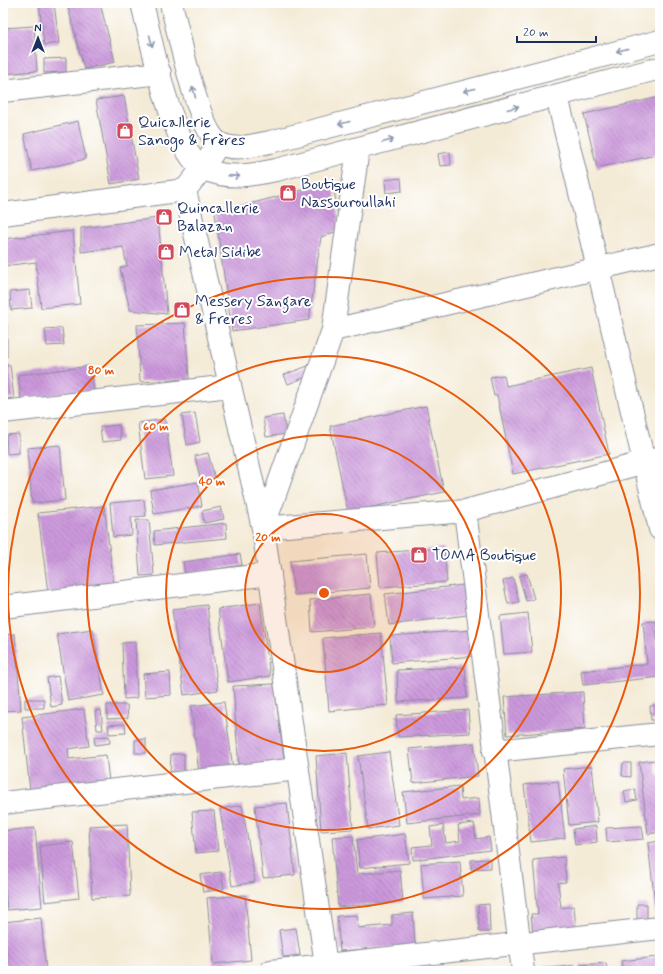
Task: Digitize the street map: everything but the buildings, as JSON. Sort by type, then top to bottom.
[{"type":"street","points":[[142,3],[170,114],[188,153],[203,168],[222,175],[239,177],[276,170],[660,68]]},
{"type":"street","points":[[172,3],[197,104],[212,137],[219,143],[238,148],[270,142],[660,40]]},
{"type":"street","points":[[3,92],[160,72]]},
{"type":"street","points":[[557,96],[598,268],[652,460],[660,529]]},
{"type":"street","points":[[3,214],[185,190],[203,168],[219,143]]},
{"type":"street","points":[[263,528],[333,330],[358,148]]},
{"type":"street","points":[[185,190],[263,528],[326,965]]},
{"type":"street","points":[[333,330],[660,254]]},
{"type":"street","points":[[3,412],[230,386]]},
{"type":"street","points":[[263,528],[464,511],[652,460]]},
{"type":"street","points":[[464,511],[523,971]]},
{"type":"street","points":[[3,607],[270,574]]},
{"type":"street","points":[[494,751],[660,734]]},
{"type":"street","points":[[3,803],[298,769]]},
{"type":"street","points":[[271,971],[660,928]]},
{"type":"place","name":"Quicallerie Sanogo & Frères","points":[[125,131]]},
{"type":"place","name":"Boutique Nassouroullahi","points":[[288,193]]},
{"type":"place","name":"Quincallerie Balazan","points":[[164,217]]},
{"type":"place","name":"Metal Sidibe","points":[[166,252]]},
{"type":"place","name":"Messery Sangare & Freres","points":[[182,310]]},
{"type":"place","name":"TOMA Boutique","points":[[419,555]]}]
